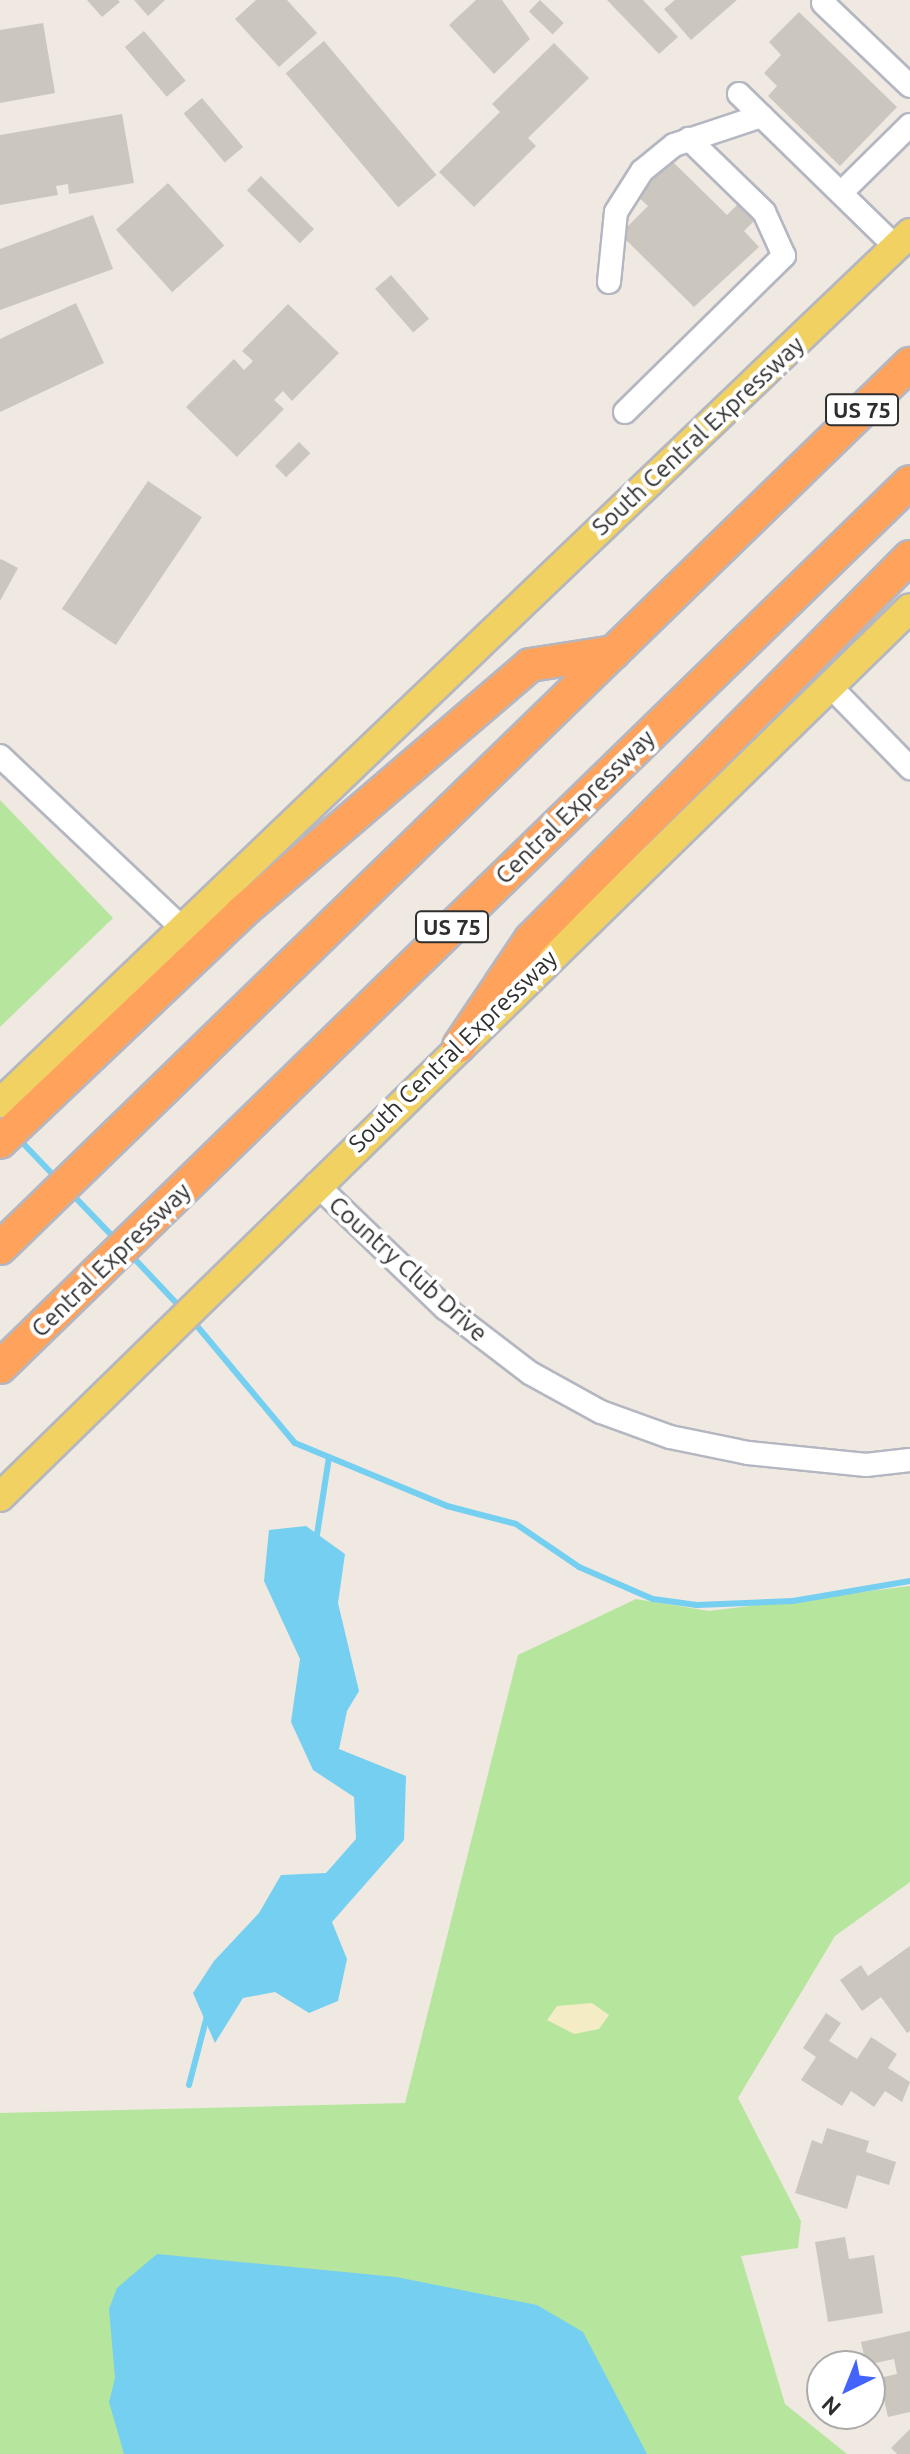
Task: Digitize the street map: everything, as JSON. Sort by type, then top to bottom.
[{"type":"highway","name":"US 75","points":[[0,1248],[910,364]]},
{"type":"highway","name":"Central Expressway","points":[[0,1367],[910,482]]},
{"type":"highway","points":[[459,1046],[531,939],[910,557]]},
{"type":"highway","points":[[0,1142],[40,1082],[530,665],[614,652]]},
{"type":"main road","name":"South Central Expressway","points":[[0,1103],[40,1082],[181,927],[903,240]]},
{"type":"main road","name":"South Central Expressway","points":[[0,1497],[316,1184],[910,608]]},
{"type":"street","points":[[823,3],[910,86]]},
{"type":"street","points":[[739,94],[841,193],[903,240]]},
{"type":"street","points":[[609,282],[609,240],[625,192],[642,171],[689,139],[761,116]]},
{"type":"street","points":[[841,193],[910,125]]},
{"type":"street","points":[[625,412],[784,256],[764,212],[689,139]]},
{"type":"street","points":[[830,686],[910,768]]},
{"type":"street","points":[[0,756],[181,927]]},
{"type":"street","name":"Country Club Drive","points":[[316,1184],[445,1308],[530,1373],[601,1412],[670,1437],[748,1453],[866,1465],[910,1460]]},
{"type":"green space","points":[[0,800],[113,918],[0,1027]]},
{"type":"green space","points":[[910,1586],[910,1882],[835,1936],[738,2098],[801,2221],[798,2248],[741,2256],[785,2404],[806,2421],[806,2430],[817,2430],[847,2454],[0,2454],[0,2113],[405,2103],[518,1655],[636,1599],[709,1611]]},
{"type":"sand","points":[[592,2003],[609,2015],[599,2029],[574,2034],[547,2020],[557,2006]]},
{"type":"water","points":[[306,1526],[345,1554],[338,1603],[359,1691],[347,1711],[339,1749],[406,1776],[404,1840],[332,1922],[347,1959],[338,2001],[309,2013],[275,1992],[243,1998],[215,2043],[193,1993],[214,1961],[259,1913],[281,1875],[326,1873],[356,1839],[354,1797],[313,1770],[291,1722],[300,1659],[264,1581],[269,1530]]},
{"type":"water","points":[[157,2254],[396,2277],[537,2305],[583,2332],[647,2454],[124,2454],[109,2402],[115,2378],[109,2309],[117,2288]]},
{"type":"building","points":[[87,0],[118,0],[120,2],[102,17]]},
{"type":"building","points":[[134,0],[165,0],[148,16]]},
{"type":"building","points":[[256,0],[287,0],[317,33],[279,67],[235,19]]},
{"type":"building","points":[[476,0],[502,0],[530,39],[494,74],[449,25]]},
{"type":"building","points":[[540,0],[564,23],[553,34],[529,12]]},
{"type":"building","points":[[607,0],[643,0],[678,37],[659,54]]},
{"type":"building","points":[[675,0],[737,0],[691,40],[664,9]]},
{"type":"building","points":[[799,12],[897,107],[840,166],[768,96],[777,86],[764,73],[781,55],[769,42]]},
{"type":"building","points":[[43,23],[55,93],[0,103],[0,30]]},
{"type":"building","points":[[144,31],[186,81],[167,97],[125,47]]},
{"type":"building","points":[[324,41],[436,175],[398,207],[286,73]]},
{"type":"building","points":[[554,43],[589,78],[528,138],[536,146],[474,207],[439,172],[500,112],[492,104]]},
{"type":"building","points":[[202,98],[243,147],[225,162],[184,113]]},
{"type":"building","points":[[122,114],[134,183],[69,194],[68,184],[56,186],[58,195],[0,205],[0,135]]},
{"type":"building","points":[[671,160],[727,215],[741,201],[757,218],[744,231],[759,247],[694,307],[620,234],[648,206],[636,195]]},
{"type":"building","points":[[261,176],[314,229],[300,243],[247,190]]},
{"type":"building","points":[[168,183],[224,245],[172,292],[116,230]]},
{"type":"building","points":[[93,215],[113,269],[0,310],[0,249]]},
{"type":"building","points":[[391,275],[429,319],[413,333],[375,289]]},
{"type":"building","points":[[76,303],[104,363],[0,412],[0,339]]},
{"type":"building","points":[[288,304],[339,353],[292,401],[283,391],[274,400],[284,409],[237,457],[186,407],[234,359],[244,370],[253,361],[242,351]]},
{"type":"building","points":[[299,442],[310,453],[286,477],[275,466]]},
{"type":"building","points":[[148,481],[202,517],[116,645],[62,609]]},
{"type":"building","points":[[0,560],[18,568],[0,601]]},
{"type":"building","points":[[910,1946],[910,2031],[907,2033],[881,1997],[862,2011],[840,1980],[861,1965],[868,1976]]},
{"type":"building","points":[[826,2013],[841,2023],[829,2041],[857,2059],[871,2037],[897,2054],[888,2068],[910,2082],[902,2102],[885,2091],[874,2107],[851,2091],[842,2106],[801,2080],[816,2057],[803,2048]]},
{"type":"building","points":[[827,2128],[869,2141],[866,2152],[896,2162],[889,2185],[857,2175],[847,2209],[795,2193],[812,2140],[822,2144]]},
{"type":"building","points":[[845,2237],[849,2259],[874,2255],[883,2313],[828,2322],[815,2242]]},
{"type":"building","points":[[910,2331],[910,2412],[888,2417],[886,2376],[897,2374],[894,2359],[886,2361],[886,2350],[863,2350],[861,2342]]},
{"type":"building","points":[[910,2429],[910,2454],[897,2454],[891,2448]]},
{"type":"waterway","points":[[18,1138],[57,1179]]},
{"type":"waterway","points":[[71,1193],[116,1240]]},
{"type":"waterway","points":[[129,1253],[182,1309]]},
{"type":"waterway","points":[[192,1320],[295,1443],[447,1506],[516,1524],[579,1567],[653,1599],[697,1605],[793,1601],[910,1581]]},
{"type":"waterway","points":[[316,1541],[329,1457]]},
{"type":"waterway","points":[[189,2085],[208,2012]]}]
